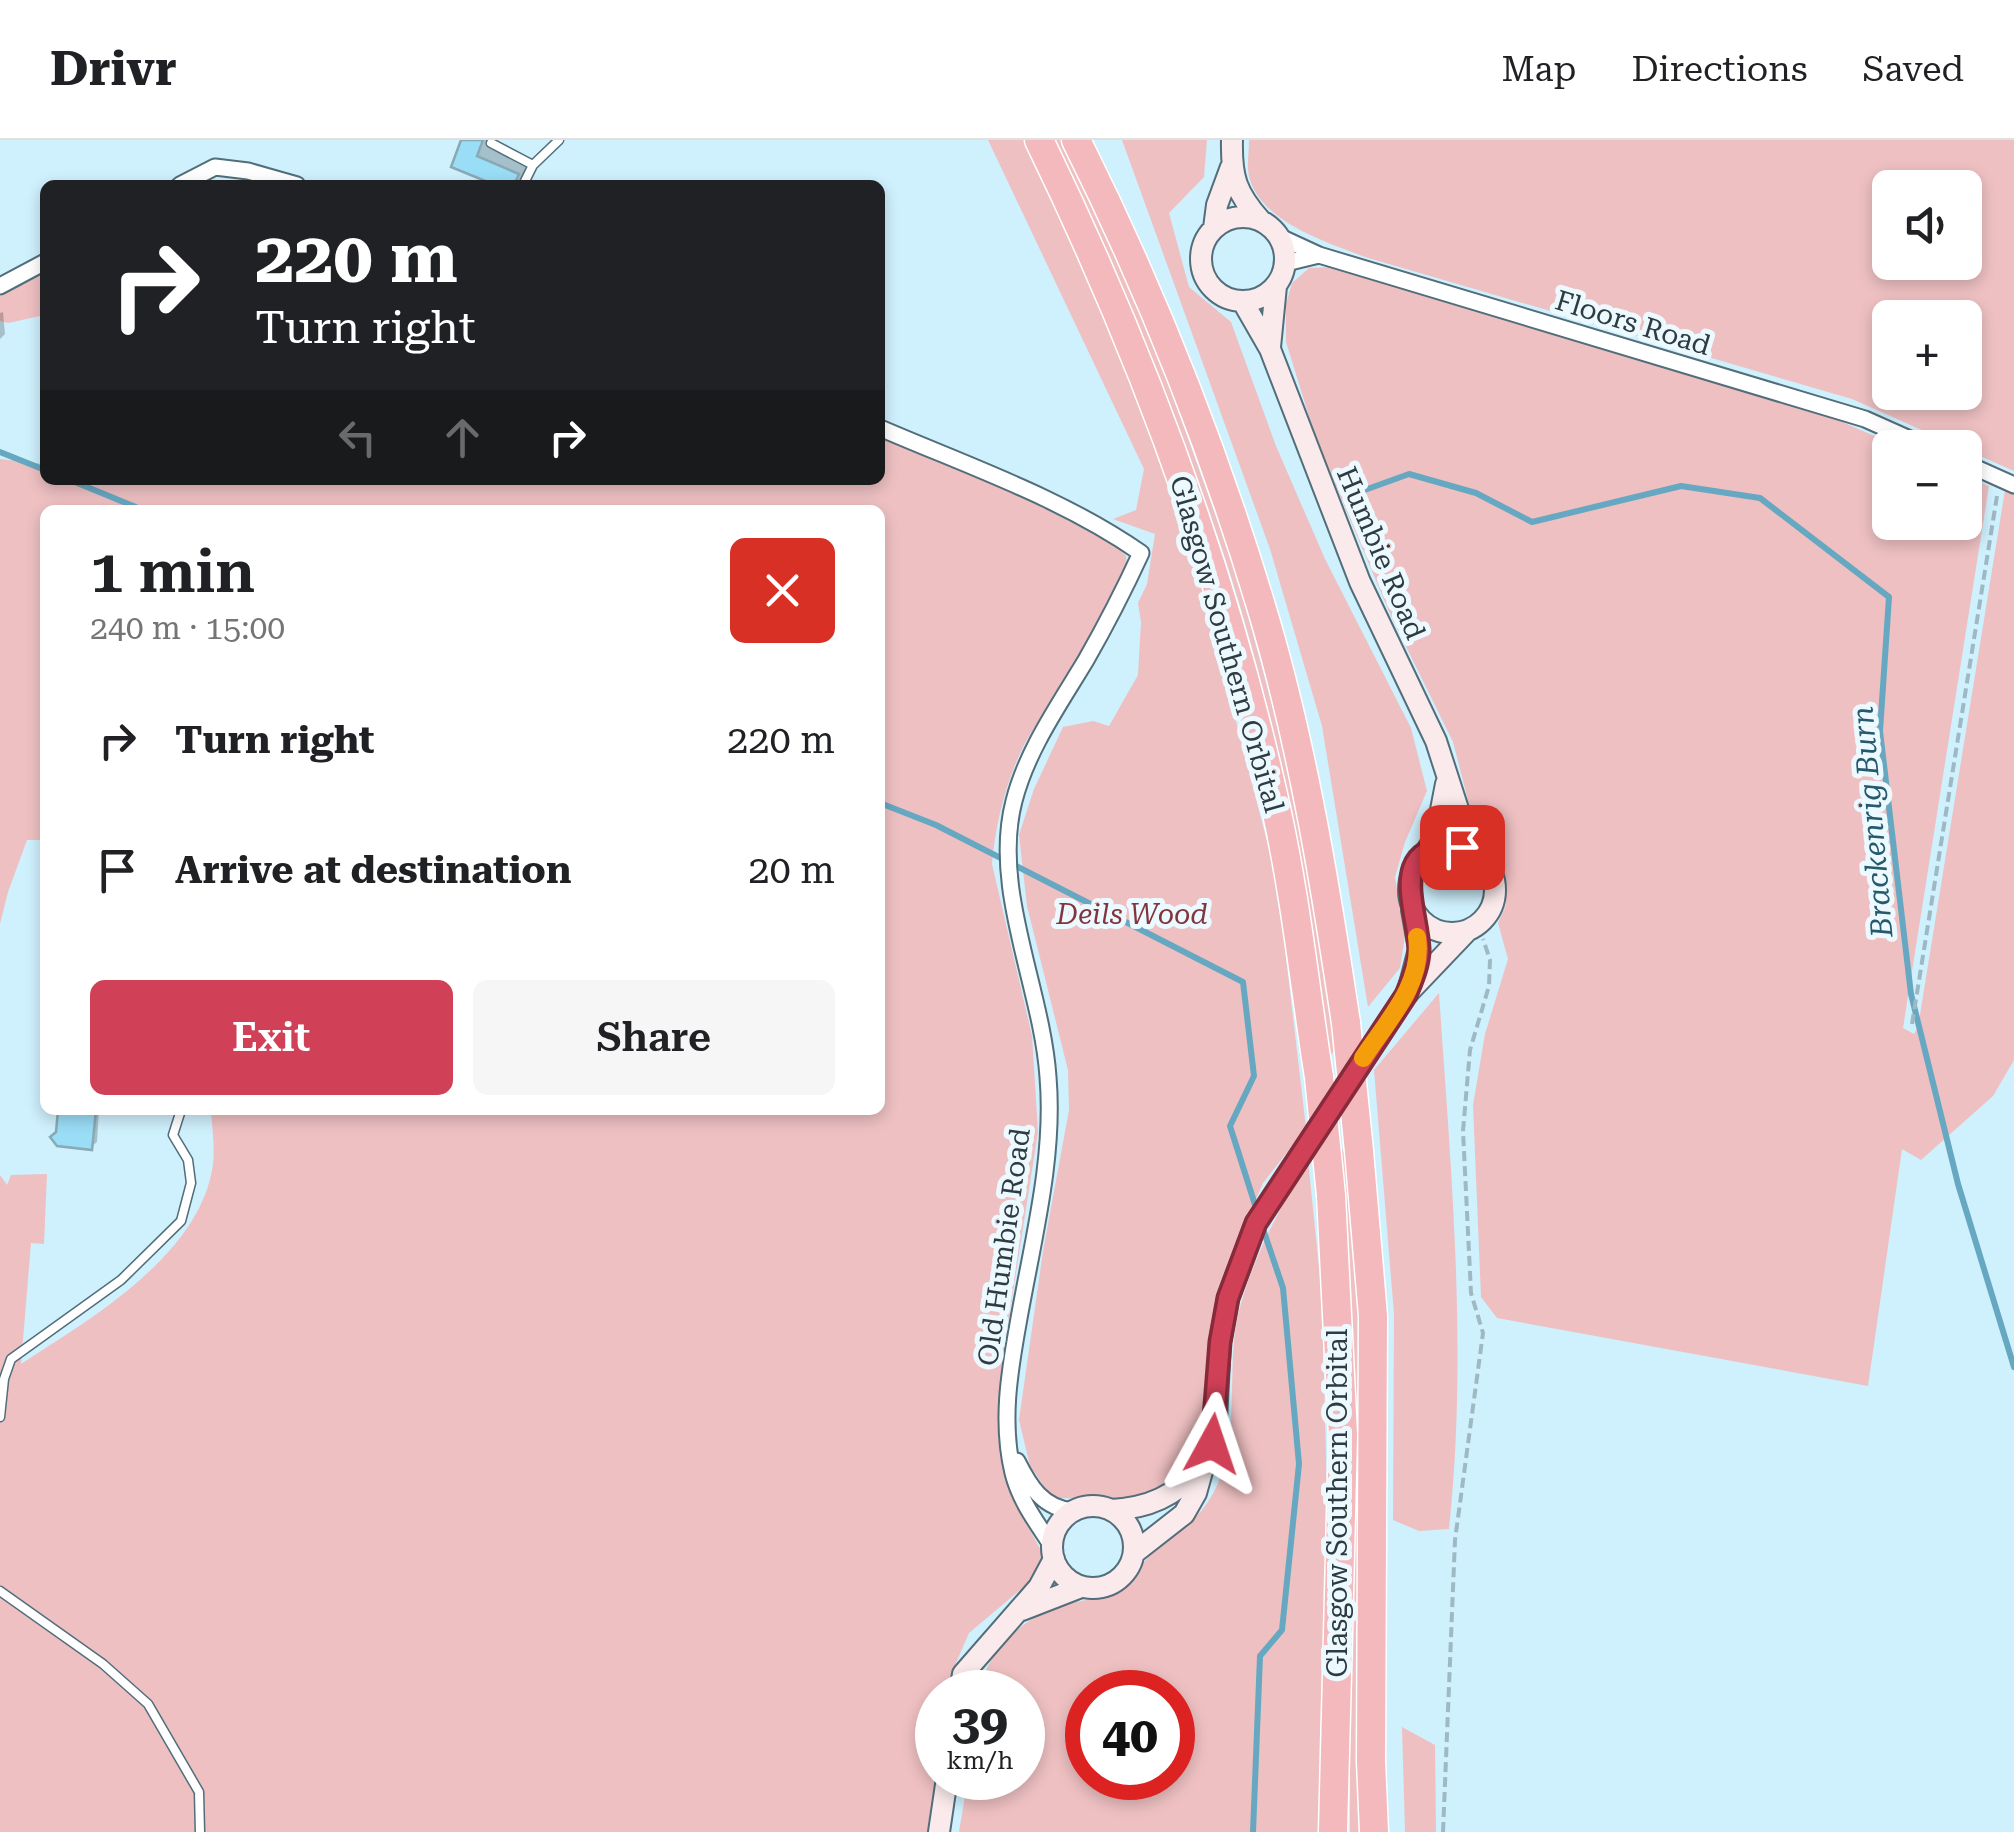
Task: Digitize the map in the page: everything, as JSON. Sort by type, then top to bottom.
[{"type":"highway","name":"Glasgow Southern Orbital","points":[[1039,140],[1073,210],[1157,414],[1225,614],[1278,815],[1319,1077],[1331,1195],[1344,1435],[1333,1832]]},
{"type":"highway","name":"Glasgow Southern Orbital","points":[[1076,140],[1130,246],[1261,606],[1322,868],[1346,1022],[1373,1316],[1374,1832]]},
{"type":"street","points":[[1231,165],[1244,201],[1280,237],[1286,263],[1276,286],[1255,300],[1242,302],[1216,292],[1206,281],[1201,254],[1214,228],[1217,205],[1231,165],[1232,140]]},
{"type":"street","points":[[190,180],[216,167],[280,180]]},
{"type":"street","points":[[1214,228],[1236,217],[1261,220]]},
{"type":"street","name":"Floors Road","points":[[1280,237],[1319,256],[1865,419],[1890,430]]},
{"type":"street","name":"Floors Road","points":[[1286,263],[1319,256]]},
{"type":"street","points":[[0,286],[40,265]]},
{"type":"street","name":"Humbie Road","points":[[1270,349],[1276,286]]},
{"type":"street","name":"Humbie Road","points":[[1242,302],[1270,349],[1360,582],[1436,741],[1475,853]]},
{"type":"street","name":"Old Humbie Road","points":[[885,430],[1108,530],[1141,553],[1087,658],[1041,734],[1014,802],[1008,854],[1018,924],[1043,1030],[1049,1080],[1048,1155],[1013,1354],[1005,1415],[1008,1444]]},
{"type":"street","points":[[1982,471],[2007,482]]},
{"type":"street","name":"Humbie Road","points":[[1423,857],[1436,836],[1443,812],[1446,776]]},
{"type":"street","points":[[1008,1444],[1022,1500],[1069,1581],[1080,1586],[1104,1587],[1115,1582],[1124,1574],[1134,1553],[1184,1514],[1206,1464],[1216,1421],[1220,1342],[1228,1298],[1256,1223],[1406,995],[1490,910],[1494,879],[1475,853],[1448,846],[1423,857],[1410,878],[1410,903],[1419,949],[1418,964],[1406,995]]},
{"type":"street","points":[[1410,903],[1422,922],[1435,930],[1454,933],[1472,928]]},
{"type":"street","points":[[1008,1444],[1030,1485],[1058,1510],[1111,1510],[1153,1504],[1171,1496],[1206,1464]]},
{"type":"street","points":[[1111,1510],[1129,1528],[1134,1553]]},
{"type":"street","points":[[966,1670],[1039,1587],[1053,1553],[1058,1526],[1073,1511]]},
{"type":"street","points":[[1012,1615],[1080,1586]]},
{"type":"street","points":[[939,1832],[944,1800]]},
{"type":"lane","points":[[526,180],[533,165],[559,140]]},
{"type":"lane","points":[[491,143],[533,165]]},
{"type":"lane","points":[[0,1417],[10,1359],[121,1280],[181,1221],[191,1182],[188,1160],[172,1135],[179,1115]]},
{"type":"lane","points":[[0,1591],[103,1664],[148,1704],[199,1792],[200,1832]]},
{"type":"path","points":[[1912,1024],[2007,482]]},
{"type":"path","points":[[1442,1832],[1455,1540],[1484,1333],[1471,1293],[1463,1131],[1470,1050],[1488,986],[1490,960],[1472,928]]},
{"type":"green space","name":"Deils Wood","points":[[988,140],[1028,140],[1149,413],[1198,574],[1277,880],[1306,1128],[1263,1183],[1246,1222],[1200,1451],[1180,1478],[1161,1491],[1135,1499],[1052,1498],[1030,1466],[1019,1420],[1043,1251],[1069,1110],[1068,1070],[1027,906],[1019,835],[1034,789],[1063,727],[1093,721],[1109,726],[1138,675],[1138,603],[1147,584],[1155,534],[1113,519],[1136,510],[1144,469]]},
{"type":"green space","points":[[1054,140],[1063,140],[1147,324],[1238,578],[1288,764],[1337,1048],[1329,1057],[1310,920],[1285,784],[1233,583],[1157,374]]},
{"type":"green space","points":[[1122,140],[1207,140],[1204,177],[1169,213],[1189,287],[1231,322],[1276,446],[1325,559],[1411,728],[1427,791],[1395,877],[1405,936],[1400,968],[1368,1007],[1322,726],[1270,549]]},
{"type":"green space","points":[[1249,140],[2014,140],[2014,471],[1982,457],[1982,430],[1922,430],[1877,410],[1982,410],[1982,300],[1872,300],[1872,408],[1365,257],[1298,229],[1268,208],[1250,180]]},
{"type":"green space","points":[[1335,267],[1826,415],[1872,435],[1872,540],[1980,540],[1903,1028],[1914,1034],[2005,490],[2014,493],[2014,1060],[1993,1096],[1921,1160],[1902,1149],[1868,1386],[1497,1318],[1481,1297],[1473,1105],[1485,1034],[1508,959],[1498,923],[1506,905],[1505,880],[1493,855],[1477,835],[1453,742],[1391,616],[1316,439],[1286,342],[1286,304],[1292,283],[1309,268]]},
{"type":"green space","points":[[40,275],[40,316],[0,321],[0,296]]},
{"type":"green space","points":[[885,435],[1021,492],[1051,512],[1110,540],[1126,556],[1127,571],[1017,761],[1003,803],[992,864],[1032,1036],[1038,1132],[1005,1343],[999,1442],[1015,1503],[1044,1556],[1033,1579],[969,1633],[954,1670],[915,1670],[915,1800],[932,1800],[927,1832],[0,1832],[0,1175],[7,1185],[11,1175],[47,1174],[44,1244],[31,1243],[21,1364],[109,1305],[165,1255],[188,1227],[204,1197],[213,1164],[211,1115],[885,1115],[885,505],[40,505],[40,840],[27,840],[0,924],[0,459],[40,463],[40,485],[885,485]]},
{"type":"green space","points":[[1982,483],[1989,486],[1982,530]]},
{"type":"green space","points":[[1439,993],[1456,1261],[1455,1462],[1449,1529],[1419,1531],[1393,1520],[1394,1314],[1374,1070]]},
{"type":"green space","points":[[1348,1146],[1360,1298],[1362,1832],[1350,1832],[1350,1630],[1339,1152]]},
{"type":"green space","points":[[1308,1160],[1322,1296],[1328,1534],[1323,1832],[959,1832],[964,1800],[1045,1800],[1045,1670],[986,1670],[999,1649],[1021,1627],[1048,1611],[1108,1595],[1126,1586],[1152,1553],[1202,1510],[1216,1488],[1229,1440],[1239,1311],[1278,1215]]},
{"type":"green space","points":[[1402,1727],[1435,1745],[1436,1832],[1405,1832]]},
{"type":"building","points":[[461,140],[483,140],[477,156],[519,174],[516,180],[483,180],[451,167]]},
{"type":"building","points":[[58,1115],[96,1115],[92,1150],[57,1146],[50,1137],[56,1132]]},
{"type":"waterway","points":[[0,452],[40,468]]},
{"type":"waterway","name":"Brackenrig Burn","points":[[1362,491],[1409,474],[1476,493],[1532,522],[1681,486],[1760,498],[1889,597],[1880,731],[1911,994],[1958,1184],[2014,1367]]},
{"type":"waterway","points":[[82,485],[131,505]]},
{"type":"waterway","points":[[885,805],[936,825],[1243,982],[1254,1076],[1230,1126],[1257,1211]]},
{"type":"waterway","points":[[1253,1832],[1260,1656],[1282,1630],[1299,1464],[1283,1288],[1261,1223]]},
{"type":"slow traffic","points":[[1363,1058],[1406,995],[1418,964],[1417,937]]},
{"type":"route","points":[[1212,1444],[1220,1342],[1228,1298],[1256,1223],[1406,995],[1418,964],[1408,890],[1415,866],[1434,850],[1462,847]]}]
